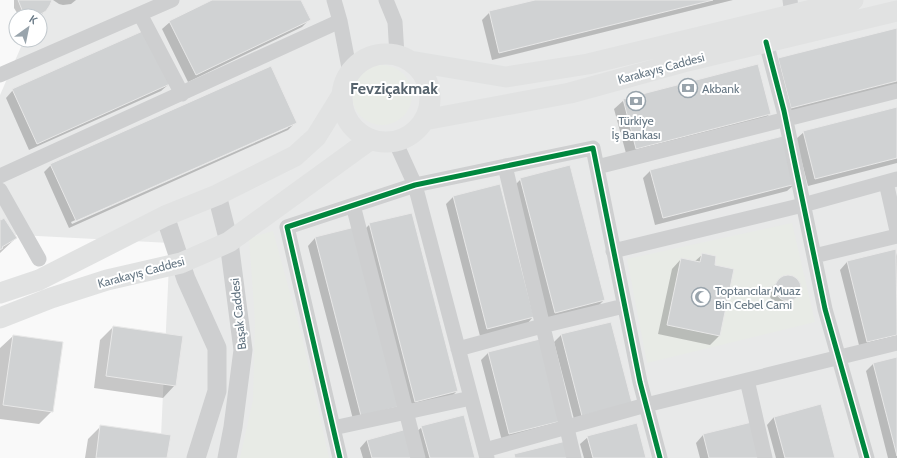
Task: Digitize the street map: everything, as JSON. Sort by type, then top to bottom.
[{"type":"main road","name":"Karakayış Caddesi","points":[[404,59],[506,77],[588,64],[791,7],[853,0]]},
{"type":"main road","name":"Karakayış Caddesi","points":[[424,120],[570,93],[683,62],[897,11]]},
{"type":"main road","points":[[0,293],[39,280],[165,216],[217,195],[295,156],[316,137],[342,95],[345,83],[350,73],[359,63],[371,57],[384,54],[404,59],[420,70],[427,82],[430,94],[429,108],[424,120],[417,130],[407,137],[395,141],[383,142],[371,139],[358,132],[348,121],[343,107],[342,95]]},
{"type":"main road","name":"Karakayış Caddesi","points":[[0,318],[51,298],[107,280],[181,263],[229,242],[371,139]]},
{"type":"street","points":[[0,75],[172,0]]},
{"type":"street","points":[[334,0],[340,21],[350,73]]},
{"type":"street","points":[[386,0],[395,22],[404,59]]},
{"type":"street","points":[[140,14],[182,94]]},
{"type":"street","points":[[0,176],[340,21]]},
{"type":"street","points":[[766,42],[786,118],[825,309],[868,458]]},
{"type":"street","points":[[597,167],[897,91]]},
{"type":"street","points":[[395,141],[415,185],[486,454],[566,427],[646,405],[897,343]]},
{"type":"street","points":[[340,458],[287,227],[415,185],[593,148],[640,382],[660,458]]},
{"type":"street","points":[[505,166],[574,458]]},
{"type":"street","points":[[613,251],[803,205],[891,181],[897,231]]},
{"type":"street","points":[[0,190],[39,259]]},
{"type":"street","name":"Başak Caddesi","points":[[217,195],[229,242],[243,350],[233,427],[227,458]]},
{"type":"street","points":[[353,205],[418,458]]},
{"type":"street","name":"Başak Caddesi","points":[[165,216],[186,279],[217,348],[217,391],[196,458]]},
{"type":"street","points":[[814,256],[897,236]]},
{"type":"street","points":[[458,349],[542,326],[624,306]]},
{"type":"street","points":[[746,380],[764,458]]},
{"type":"street","points":[[333,428],[471,398]]},
{"type":"shaded area","points":[[42,0],[897,0],[897,458],[160,458],[170,243],[0,234],[0,95],[21,48],[48,48],[48,8],[38,8]]},
{"type":"shaded area","points":[[382,65],[398,70],[403,74],[407,79],[412,95],[407,111],[403,116],[398,120],[382,125],[366,120],[361,116],[357,111],[352,95],[357,79],[361,74],[366,70]]},
{"type":"shaded area","points":[[792,223],[815,322],[647,363],[627,259]]},
{"type":"shaded area","points":[[273,231],[302,337],[329,458],[240,458],[253,400],[255,321],[249,238]]},
{"type":"building","points":[[18,0],[52,0],[48,8],[21,8]]},
{"type":"building","points":[[212,0],[301,0],[311,20],[196,75],[169,21]]},
{"type":"building","points":[[535,0],[713,0],[499,53],[489,11]]},
{"type":"building","points":[[897,28],[897,81],[791,108],[778,58]]},
{"type":"building","points":[[145,30],[170,84],[37,144],[12,89]]},
{"type":"building","points":[[758,64],[771,114],[636,149],[623,99]]},
{"type":"building","points":[[271,66],[297,123],[76,221],[50,164]]},
{"type":"building","points":[[897,107],[897,158],[815,179],[803,131]]},
{"type":"building","points":[[783,136],[796,184],[663,218],[650,170]]},
{"type":"building","points":[[570,165],[605,300],[555,313],[520,178]]},
{"type":"building","points":[[500,184],[534,317],[487,329],[453,196]]},
{"type":"building","points":[[412,213],[458,391],[415,402],[369,223]]},
{"type":"building","points":[[0,218],[1,220],[4,218],[17,238],[2,247],[3,248],[0,250]]},
{"type":"building","points":[[355,227],[401,406],[361,416],[315,237]]},
{"type":"building","points":[[896,249],[897,335],[867,342],[847,261]]},
{"type":"building","name":"Toptancılar Muaz Bin Cebel Cami","points":[[702,253],[716,256],[715,265],[734,269],[720,336],[667,325],[681,258],[700,262]]},
{"type":"building","points":[[788,275],[797,279],[801,288],[797,297],[788,301],[779,297],[775,288],[779,279]]},
{"type":"building","points":[[611,322],[632,403],[582,416],[561,334]]},
{"type":"building","points":[[113,326],[183,336],[176,386],[106,376]]},
{"type":"building","points":[[13,335],[63,342],[53,412],[3,405]]},
{"type":"building","points":[[540,339],[561,421],[509,434],[488,352]]},
{"type":"building","points":[[897,357],[897,456],[873,363]]},
{"type":"building","points":[[821,404],[835,458],[785,458],[774,417]]},
{"type":"building","points":[[464,415],[475,458],[430,458],[421,426]]},
{"type":"building","points":[[752,422],[761,458],[709,458],[703,434]]},
{"type":"building","points":[[637,423],[646,458],[593,458],[587,436]]},
{"type":"building","points":[[100,425],[171,435],[167,458],[96,458]]},
{"type":"building","points":[[407,429],[414,458],[372,458],[367,440]]},
{"type":"building","points":[[566,441],[570,458],[515,458],[514,454]]},
{"type":"cycle path","points":[[766,42],[784,111],[825,309],[867,458]]},
{"type":"cycle path","points":[[340,458],[287,227],[415,185],[593,148],[640,382],[660,458]]},
{"type":"place","name":"Akbank","points":[[688,88]]},
{"type":"place","name":"Türkiye İş Bankası","points":[[636,101]]},
{"type":"place","name":"Toptancılar Muaz Bin Cebel Cami","points":[[701,297]]},
{"type":"district","name":"Fevziçakmak","points":[[394,88]]}]
